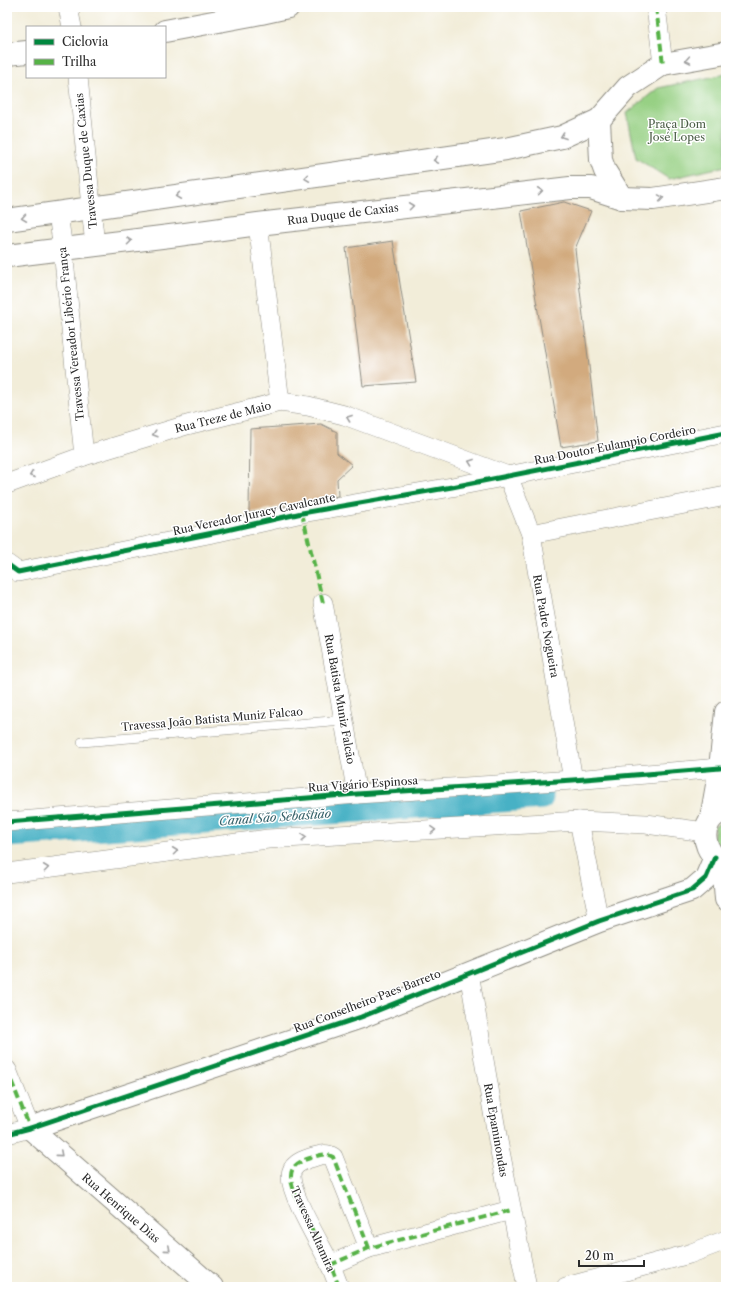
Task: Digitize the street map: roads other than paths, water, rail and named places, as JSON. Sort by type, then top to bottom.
[{"type":"main road","points":[[166,30],[288,7]]},
{"type":"main road","points":[[7,54],[26,52]]},
{"type":"main road","points":[[7,220],[506,150],[562,137],[599,120],[628,87],[663,64],[726,53]]},
{"type":"main road","points":[[599,120],[601,160],[622,198],[653,200],[726,188]]},
{"type":"main road","name":"Rua Duque de Caxias","points":[[7,256],[95,246],[258,224],[570,188],[591,188],[622,198]]},
{"type":"main road","points":[[726,712],[723,774],[714,820],[706,841],[709,850],[722,861],[726,899]]},
{"type":"main road","name":"Rua Conselheiro Paes Barreto","points":[[30,1128],[361,1017],[599,921],[692,890],[722,861]]},
{"type":"main road","name":"Rua Henrique Dias","points":[[30,1128],[212,1287]]},
{"type":"street","points":[[68,7],[72,26]]},
{"type":"street","points":[[656,7],[663,64]]},
{"type":"street","name":"Travessa Duque de Caxias","points":[[78,78],[95,246]]},
{"type":"street","name":"Travessa Vereador Libério França","points":[[58,213],[84,456]]},
{"type":"street","points":[[258,224],[280,402]]},
{"type":"street","name":"Rua Treze de Maio","points":[[7,484],[84,456],[187,425],[280,402],[308,406],[344,415],[508,476]]},
{"type":"street","name":"Rua Doutor Eulampio Cordeiro","points":[[508,476],[726,433]]},
{"type":"street","name":"Rua Padre Nogueira","points":[[508,476],[531,534],[572,780]]},
{"type":"street","name":"Rua Vereador Juracy Cavalcante","points":[[7,564],[18,572],[218,532],[302,513],[508,476]]},
{"type":"street","points":[[531,534],[726,496]]},
{"type":"street","name":"Rua Batista Muniz Falcão","points":[[323,603],[357,794]]},
{"type":"street","name":"Rua Vigário Espinosa","points":[[7,822],[357,794],[572,780],[723,774]]},
{"type":"street","points":[[7,873],[268,839],[579,821],[646,824],[714,820]]},
{"type":"street","points":[[579,821],[599,921]]},
{"type":"street","name":"Rua Epaminondas","points":[[469,973],[498,1141],[527,1287]]},
{"type":"street","points":[[7,1070],[30,1128]]},
{"type":"street","name":"Rua Conselheiro Paes Barreto","points":[[7,1134],[30,1128]]},
{"type":"street","name":"Travessa Altamira","points":[[339,1287],[330,1265],[298,1201],[291,1176],[295,1166],[302,1161],[322,1154],[333,1157],[369,1248]]},
{"type":"street","points":[[330,1265],[369,1248],[511,1210]]},
{"type":"street","points":[[566,1287],[689,1254],[726,1240]]},
{"type":"lane","name":"Travessa João Batista Muniz Falcao","points":[[82,742],[343,720]]},
{"type":"waterway","name":"Canal São Sebastião","points":[[7,836],[542,798]]},
{"type":"park label","name":"Praça Dom José Lopes","points":[[677,130]]}]
